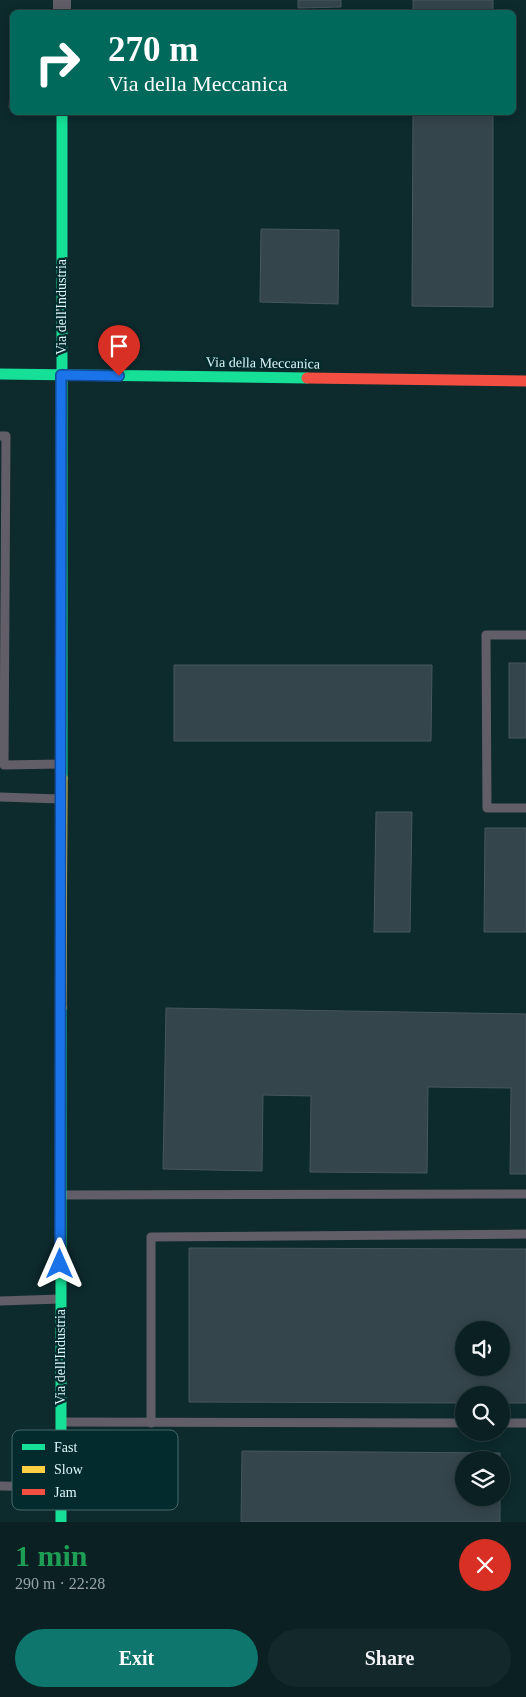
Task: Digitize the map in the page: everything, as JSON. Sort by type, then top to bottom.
[{"type":"street","name":"Via dell'Industria","points":[[60,1430],[62,115]]},
{"type":"street","name":"Via della Meccanica","points":[[0,374],[526,381]]},
{"type":"lane","points":[[0,436],[6,436],[4,765],[60,764]]},
{"type":"lane","points":[[526,635],[486,636],[486,808],[526,808]]},
{"type":"lane","points":[[0,797],[60,799]]},
{"type":"lane","points":[[60,1195],[526,1194]]},
{"type":"lane","points":[[151,1422],[151,1237],[526,1234]]},
{"type":"lane","points":[[0,1301],[60,1299]]},
{"type":"lane","points":[[60,1422],[455,1423]]},
{"type":"lane","points":[[510,1423],[526,1423]]},
{"type":"building","points":[[298,0],[341,0],[341,7],[298,8]]},
{"type":"building","points":[[413,0],[493,0],[493,10],[413,10]]},
{"type":"building","points":[[413,115],[493,115],[493,307],[412,306]]},
{"type":"building","points":[[261,229],[339,230],[338,304],[260,302]]},
{"type":"building","points":[[509,663],[526,663],[526,738],[509,738]]},
{"type":"building","points":[[174,665],[432,665],[431,741],[174,741]]},
{"type":"building","points":[[376,812],[412,812],[410,932],[374,932]]},
{"type":"building","points":[[485,828],[526,828],[526,932],[484,932]]},
{"type":"building","points":[[166,1008],[526,1014],[526,1174],[510,1174],[511,1088],[428,1087],[427,1173],[310,1172],[311,1096],[263,1095],[262,1171],[163,1169]]},
{"type":"building","points":[[189,1248],[526,1249],[526,1403],[510,1403],[510,1386],[455,1386],[455,1403],[189,1402]]},
{"type":"building","points":[[242,1451],[455,1453],[455,1506],[500,1506],[500,1522],[241,1522]]},
{"type":"traffic: fast","points":[[62,115],[62,778]]},
{"type":"traffic: fast","points":[[0,374],[307,378]]},
{"type":"traffic: fast","points":[[61,1008],[61,1430]]},
{"type":"traffic: fast","points":[[61,1510],[61,1522]]},
{"type":"traffic: slow","points":[[61,1008],[62,778]]},
{"type":"traffic: jam","points":[[307,378],[526,381]]},
{"type":"route","points":[[60,1264],[61,375],[119,376]]}]
